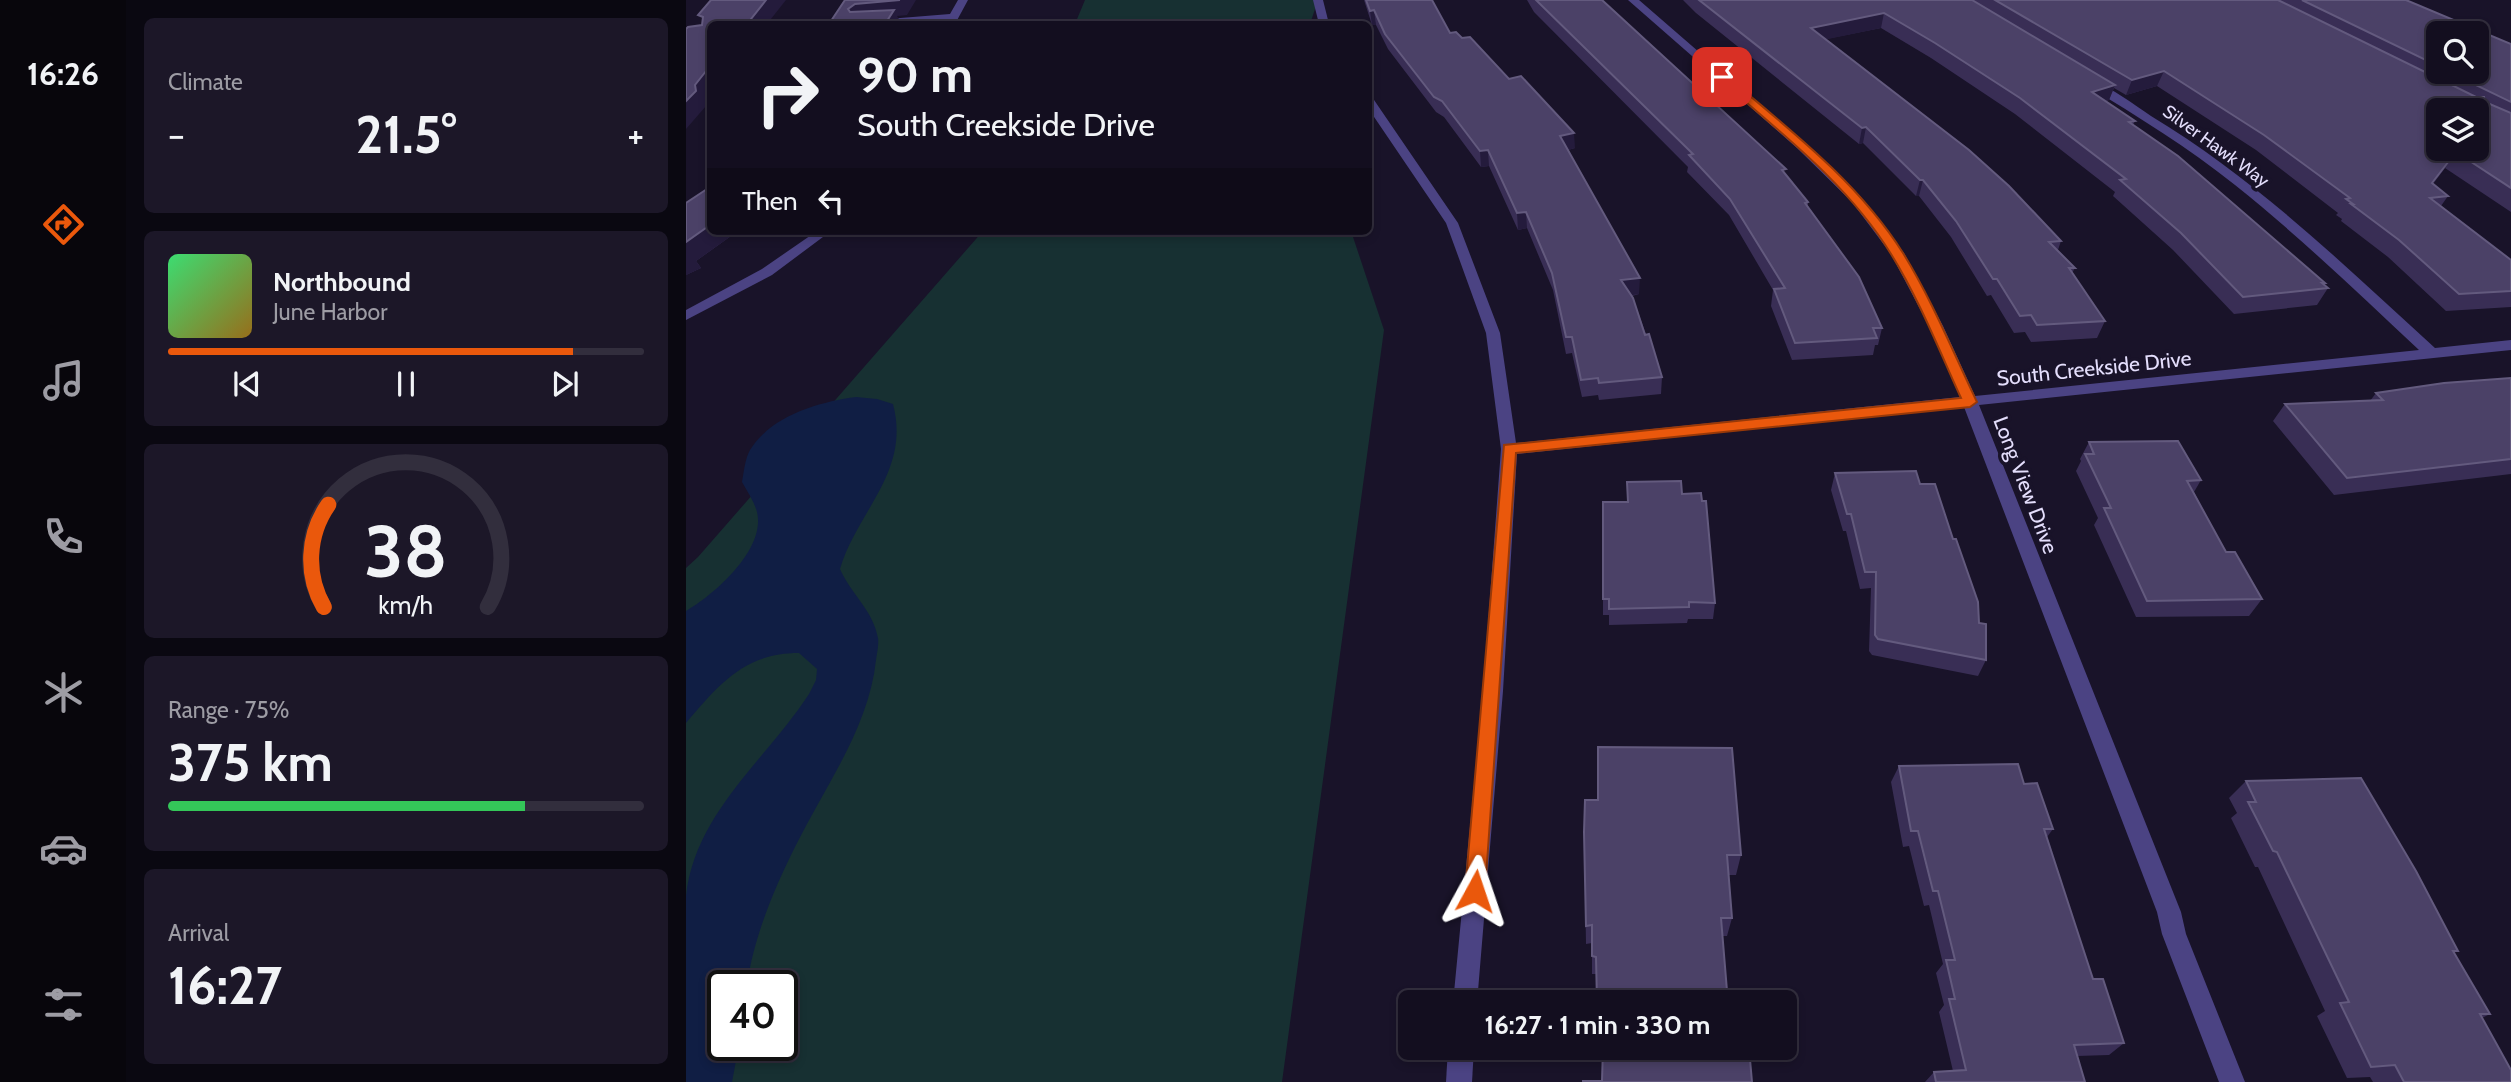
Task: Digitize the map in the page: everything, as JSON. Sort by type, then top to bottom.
[{"type":"street","points":[[952,21],[963,0]]},
{"type":"street","points":[[1318,0],[1323,21]]},
{"type":"street","name":"Long View Drive","points":[[1633,0],[1801,146],[1856,199],[1908,272],[1970,402],[2169,912],[2174,934],[2232,1082]]},
{"type":"street","name":"Silver Hawk Way","points":[[2077,75],[2162,127],[2239,182],[2343,271],[2431,353]]},
{"type":"street","points":[[1372,105],[1433,193],[1452,223],[1460,243],[1493,333],[1509,449],[1493,691],[1466,990]]},
{"type":"street","points":[[686,316],[767,272],[819,235]]},
{"type":"street","name":"South Creekside Drive","points":[[1509,449],[2511,345]]},
{"type":"street","points":[[1459,1082],[1460,1060]]},
{"type":"green space","points":[[1085,0],[1318,0],[1311,21],[1076,21]]},
{"type":"green space","points":[[980,235],[1352,235],[1384,330],[1282,1082],[686,1082],[686,568]]},
{"type":"water","points":[[856,397],[893,404],[897,428],[889,471],[848,548],[840,569],[872,619],[878,638],[872,685],[856,732],[796,845],[773,896],[750,970],[707,970],[707,1061],[736,1061],[732,1082],[686,1082],[686,896],[692,866],[718,813],[809,694],[816,680],[817,669],[799,653],[763,658],[735,673],[686,723],[686,611],[724,582],[754,541],[758,526],[757,512],[742,482],[750,450],[759,438],[783,419],[827,402]]},
{"type":"building","points":[[711,0],[766,0],[749,21],[707,21],[707,70],[695,85],[696,91],[686,101],[686,29],[702,25],[703,17],[698,15]]},
{"type":"building","points":[[845,0],[900,0],[855,4],[848,9],[850,12],[894,10],[887,21],[831,21]]},
{"type":"building","points":[[1366,0],[1432,0],[1450,33],[1456,32],[1462,38],[1470,37],[1509,79],[1521,76],[1574,133],[1560,136],[1640,278],[1621,280],[1633,298],[1645,335],[1649,334],[1662,377],[1599,383],[1598,378],[1581,380],[1572,337],[1566,337],[1552,273],[1526,212],[1517,213],[1488,150],[1480,151],[1442,101],[1434,97],[1385,34],[1374,10],[1370,11]]},
{"type":"building","points":[[1536,0],[1602,0],[1786,169],[1782,170],[1808,202],[1805,203],[1859,277],[1882,328],[1873,328],[1877,338],[1795,343],[1774,289],[1785,288],[1730,199],[1689,155],[1693,154]]},
{"type":"building","points":[[1699,0],[1972,0],[2115,85],[2092,92],[2135,121],[2129,122],[2178,156],[2328,288],[2243,297],[2181,233],[2120,180],[2126,179],[2020,98],[1935,43],[1884,13],[1811,28],[1969,150],[2009,186],[2061,241],[2049,242],[2075,268],[2069,268],[2105,321],[2037,325],[2031,315],[2020,316],[1956,221],[1923,180],[1866,127],[1862,128]]},
{"type":"building","points":[[1995,0],[2278,0],[2426,73],[2426,84],[2449,84],[2476,97],[2484,97],[2426,98],[2426,161],[2449,161],[2432,183],[2448,196],[2430,198],[2511,260],[2511,291],[2459,294],[2399,240],[2346,199],[2350,198],[2264,135],[2164,71],[2132,80]]},
{"type":"building","points":[[2302,0],[2406,0],[2456,21],[2426,21],[2426,60]]},
{"type":"building","points":[[2489,35],[2511,44],[2511,102],[2474,84],[2489,84]]},
{"type":"building","points":[[2489,104],[2511,113],[2511,188],[2470,161],[2489,161]]},
{"type":"building","points":[[707,189],[707,227],[686,242],[686,203]]},
{"type":"building","points":[[2511,378],[2511,459],[2347,478],[2285,404],[2383,400],[2376,393],[2444,383]]},
{"type":"building","points":[[2178,441],[2201,480],[2187,481],[2226,552],[2235,552],[2262,599],[2147,601],[2104,508],[2111,508],[2085,454],[2094,454],[2089,442]]},
{"type":"building","points":[[1916,471],[1920,484],[1935,484],[1953,539],[1956,539],[1978,602],[1979,623],[1986,624],[1986,660],[1878,639],[1875,635],[1876,572],[1865,572],[1851,514],[1847,514],[1835,473]]},
{"type":"building","points":[[1681,481],[1682,494],[1701,493],[1702,501],[1706,501],[1715,603],[1689,602],[1689,607],[1609,609],[1609,599],[1603,599],[1603,502],[1628,502],[1627,482]]},
{"type":"building","points":[[1598,747],[1732,748],[1741,855],[1727,855],[1732,918],[1721,918],[1727,990],[1597,990],[1596,957],[1592,956],[1592,925],[1586,926],[1584,832],[1585,800],[1598,800]]},
{"type":"building","points":[[2018,764],[2024,784],[2037,783],[2053,829],[2044,829],[2093,979],[2103,979],[2124,1043],[2074,1045],[2085,1082],[1936,1082],[1934,1072],[1966,1070],[1949,999],[1955,999],[1946,960],[1955,960],[1938,891],[1933,891],[1918,831],[1911,831],[1899,766]]},
{"type":"building","points":[[2361,778],[2416,871],[2458,951],[2453,951],[2490,1014],[2480,1014],[2511,1070],[2511,1082],[2404,1082],[2395,1065],[2371,1067],[2340,1003],[2349,1002],[2277,852],[2273,851],[2248,802],[2256,802],[2246,781]]},
{"type":"building","points":[[1603,1060],[1750,1060],[1752,1082],[1583,1082],[1602,1081]]},
{"type":"route","points":[[1475,891],[1493,691],[1509,449],[1970,402],[1936,326],[1897,253],[1876,223],[1856,199],[1801,146],[1722,77]]}]
